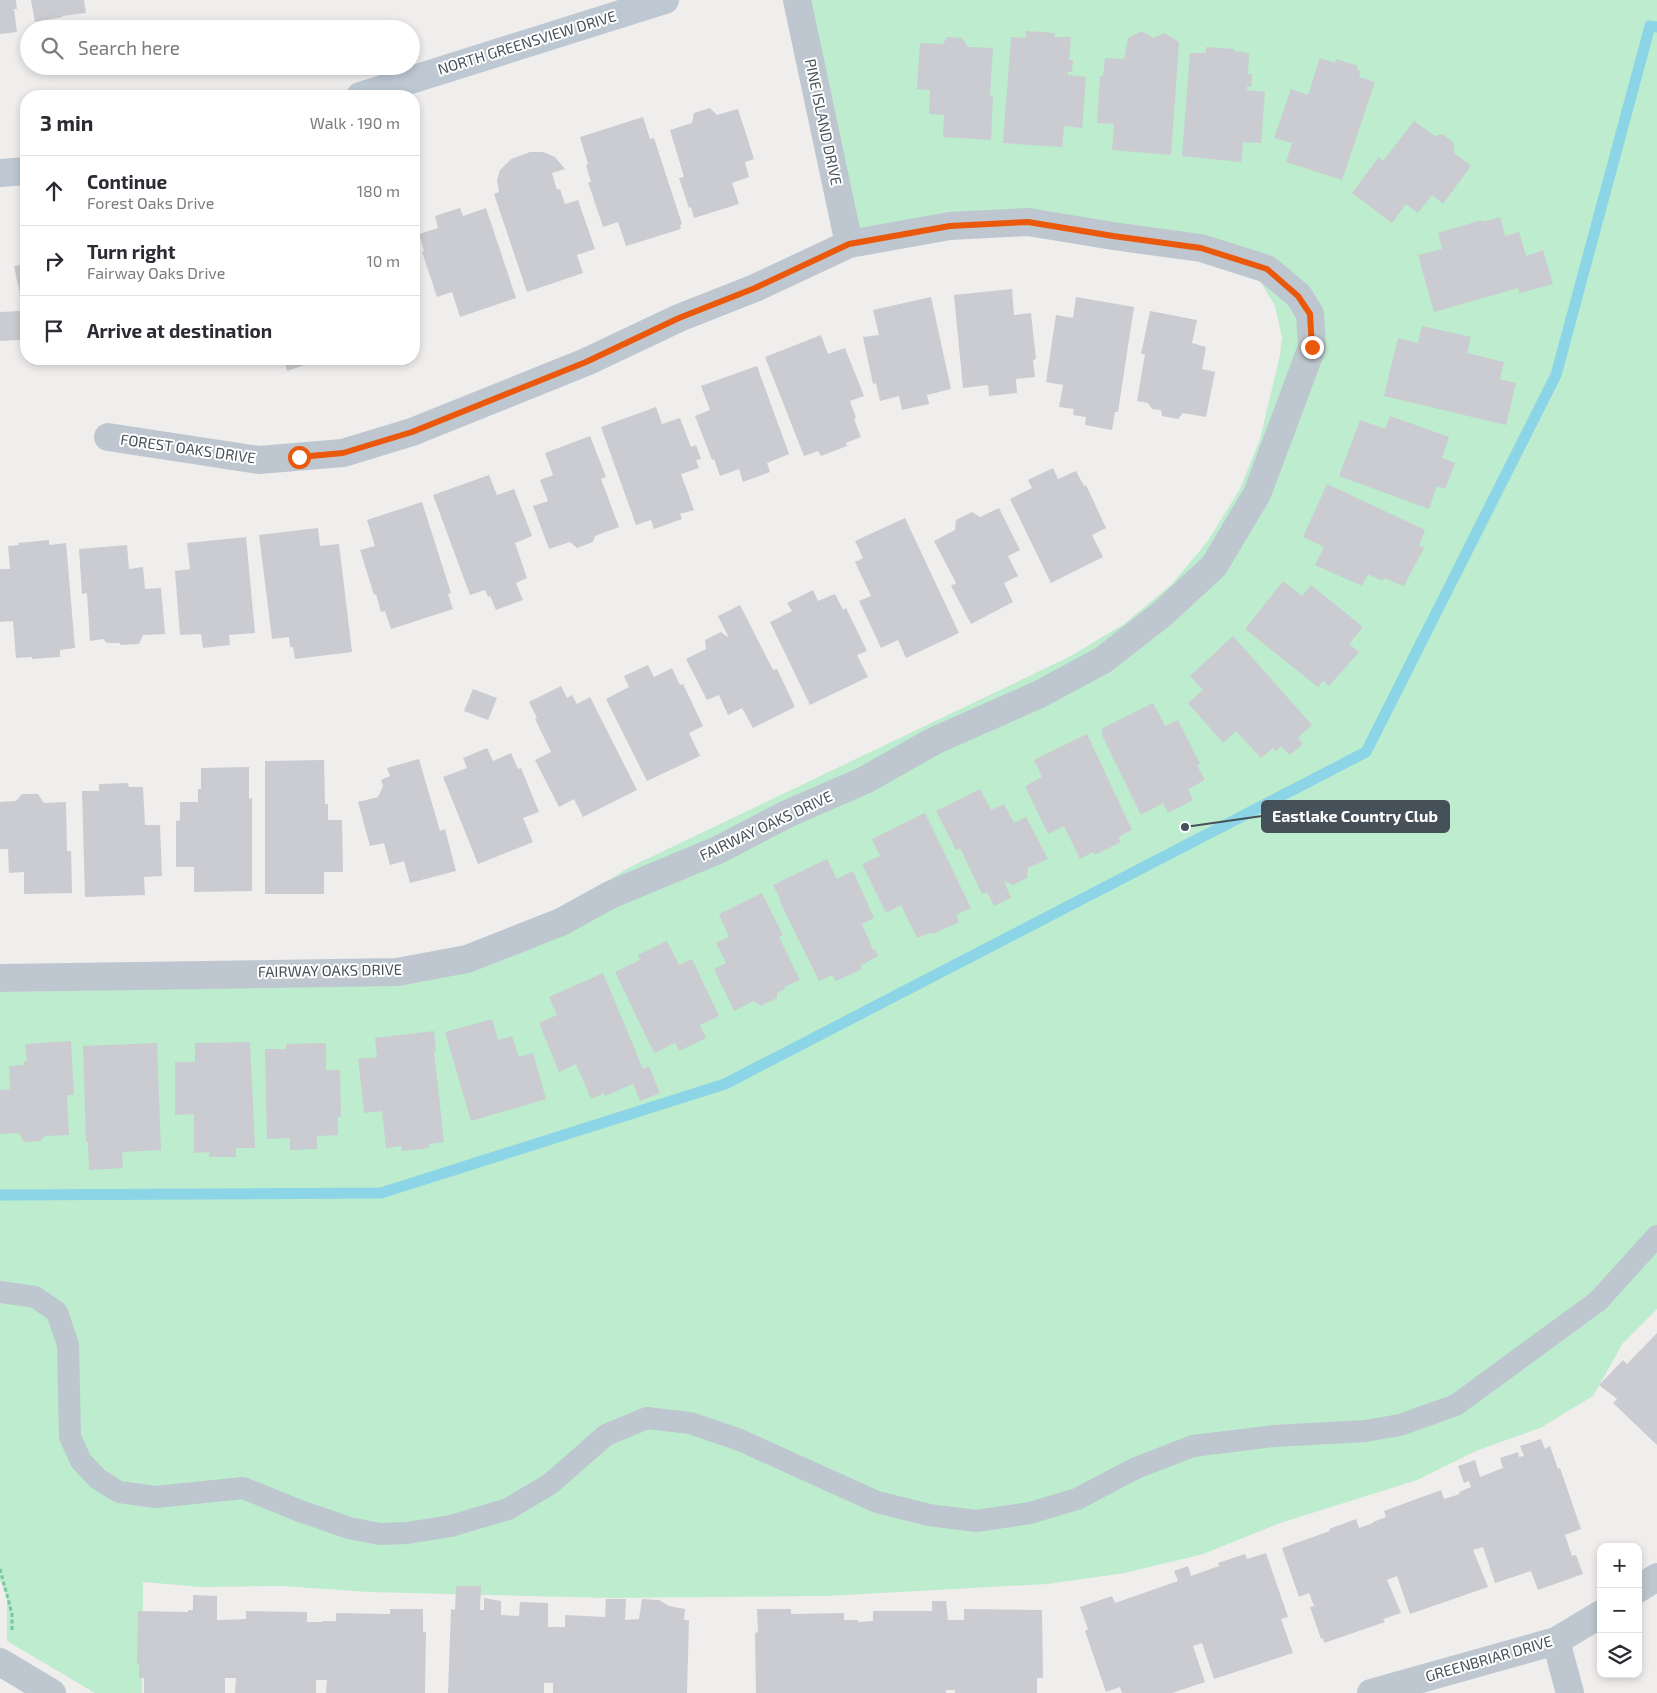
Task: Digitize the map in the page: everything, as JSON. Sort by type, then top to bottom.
[{"type":"street","name":"NORTH GREENSVIEW DRIVE","points":[[379,90],[665,0]]},
{"type":"street","name":"PINE ISLAND DRIVE","points":[[797,0],[849,244]]},
{"type":"street","points":[[0,173],[20,171]]},
{"type":"street","name":"FOREST OAKS DRIVE","points":[[108,437],[259,460],[343,453],[412,432],[586,362],[679,318],[755,288],[849,244],[950,226],[1028,222],[1201,248],[1267,269],[1298,296],[1310,314]]},
{"type":"street","name":"FAIRWAY OAKS DRIVE","points":[[0,978],[397,972],[466,959],[561,922],[610,895],[718,850],[787,814],[865,780],[934,741],[1040,694],[1103,660],[1162,614],[1214,566],[1257,494],[1312,347],[1310,314]]},
{"type":"street","points":[[1640,1588],[1657,1577]]},
{"type":"street","name":"GREENBRIAR DRIVE","points":[[1371,1693],[1556,1641],[1597,1616]]},
{"type":"street","points":[[1556,1641],[1570,1693]]},
{"type":"street","points":[[3,1664],[52,1693]]},
{"type":"lane","points":[[0,1292],[35,1297],[57,1312],[68,1345],[70,1438],[81,1461],[98,1479],[119,1492],[156,1497],[243,1488],[349,1528],[380,1534],[407,1533],[451,1526],[508,1509],[550,1484],[606,1435],[647,1418],[690,1423],[740,1440],[876,1502],[929,1515],[976,1521],[1030,1513],[1077,1499],[1136,1468],[1193,1446],[1274,1436],[1365,1431],[1400,1426],[1456,1405],[1598,1301],[1657,1236]]},
{"type":"path","points":[[0,1569],[12,1614],[11,1651],[3,1664]]},
{"type":"green space","points":[[797,0],[1657,0],[1657,1309],[1623,1343],[1593,1396],[1540,1428],[1478,1450],[1417,1480],[1280,1523],[1203,1554],[1125,1573],[1047,1584],[827,1596],[611,1598],[369,1592],[282,1586],[202,1587],[143,1582],[142,1693],[95,1693],[7,1641],[7,1597],[0,1580],[0,992],[100,990],[317,977],[518,938],[628,868],[1069,657],[1124,624],[1172,584],[1207,542],[1240,489],[1260,439],[1280,355],[1282,337],[1275,306],[1262,284],[1236,259],[1043,216],[856,235]]},
{"type":"building","points":[[0,0],[16,0],[17,9],[14,9],[17,32],[0,34]]},
{"type":"building","points":[[31,0],[84,0],[86,13],[46,20],[35,20]]},
{"type":"building","points":[[1026,31],[1055,33],[1054,37],[1071,37],[1069,60],[1073,60],[1072,72],[1068,72],[1068,75],[1086,77],[1082,128],[1064,126],[1062,147],[1003,143],[1011,37],[1026,38]]},
{"type":"building","points":[[1142,31],[1153,38],[1164,33],[1179,42],[1171,155],[1112,150],[1114,124],[1097,123],[1100,76],[1103,76],[1105,58],[1124,59],[1128,38]]},
{"type":"building","points":[[947,37],[962,38],[968,47],[993,48],[990,96],[993,96],[991,140],[943,137],[944,115],[929,114],[930,90],[917,89],[920,43],[943,44]]},
{"type":"building","points":[[1206,47],[1234,49],[1234,51],[1249,53],[1248,74],[1252,74],[1251,87],[1247,86],[1247,90],[1265,92],[1261,143],[1243,142],[1241,162],[1182,156],[1190,53],[1206,53]]},
{"type":"building","points":[[1320,58],[1335,63],[1336,59],[1358,66],[1357,70],[1361,71],[1359,77],[1375,82],[1342,180],[1286,162],[1292,143],[1274,138],[1291,89],[1308,95]]},
{"type":"building","points":[[710,108],[717,115],[738,109],[754,159],[745,162],[749,177],[732,183],[739,204],[694,218],[679,178],[684,177],[670,130],[692,123],[694,113]]},
{"type":"building","points":[[643,117],[650,139],[654,138],[682,224],[680,225],[681,229],[626,246],[618,222],[603,227],[588,182],[591,182],[586,165],[588,164],[580,137]]},
{"type":"building","points":[[1414,121],[1435,136],[1442,134],[1454,143],[1454,153],[1471,166],[1443,204],[1432,195],[1418,213],[1406,204],[1392,223],[1352,193],[1379,157],[1383,161]]},
{"type":"building","points":[[530,152],[543,152],[555,157],[565,169],[552,173],[557,190],[560,189],[565,204],[578,200],[595,249],[577,255],[583,273],[527,292],[494,194],[499,192],[497,180],[500,170],[511,159]]},
{"type":"building","points":[[460,208],[463,216],[486,208],[516,298],[460,317],[452,292],[437,297],[422,252],[424,251],[420,237],[420,234],[438,228],[435,216]]},
{"type":"building","points":[[1500,217],[1505,236],[1519,232],[1526,256],[1543,250],[1553,284],[1520,293],[1518,288],[1434,312],[1418,255],[1442,249],[1438,233],[1482,220],[1483,222]]},
{"type":"building","points":[[20,265],[20,294],[14,266]]},
{"type":"building","points":[[1012,289],[1014,315],[1031,313],[1036,359],[1033,360],[1035,377],[1016,379],[1017,393],[989,396],[988,385],[963,388],[954,295]]},
{"type":"building","points":[[931,297],[951,389],[927,395],[929,404],[902,410],[899,396],[880,401],[876,383],[873,384],[863,337],[879,335],[873,310]]},
{"type":"building","points":[[1076,297],[1134,307],[1118,412],[1115,412],[1112,430],[1085,425],[1086,417],[1073,415],[1074,409],[1059,407],[1063,385],[1046,382],[1056,315],[1073,318]]},
{"type":"building","points":[[20,311],[20,340],[0,341],[0,312]]},
{"type":"building","points":[[1150,311],[1197,320],[1192,343],[1206,347],[1202,369],[1215,372],[1206,417],[1183,413],[1178,419],[1162,416],[1161,410],[1152,409],[1148,403],[1137,401],[1145,354],[1141,354]]},
{"type":"building","points":[[1422,326],[1471,337],[1467,353],[1504,362],[1500,379],[1516,383],[1506,425],[1384,396],[1398,338],[1418,343]]},
{"type":"building","points":[[821,335],[828,354],[845,348],[864,396],[850,401],[861,437],[846,443],[847,446],[821,456],[818,451],[804,456],[765,357]]},
{"type":"building","points":[[286,365],[304,365],[287,371]]},
{"type":"building","points":[[757,366],[789,454],[767,463],[770,472],[743,482],[739,469],[720,476],[695,416],[710,410],[701,386]]},
{"type":"building","points":[[656,407],[662,424],[680,418],[691,447],[696,445],[701,459],[696,460],[699,468],[681,474],[694,510],[680,514],[682,519],[654,529],[651,520],[636,525],[601,427]]},
{"type":"building","points":[[1390,416],[1449,437],[1442,458],[1455,463],[1445,489],[1437,486],[1429,509],[1339,476],[1360,420],[1385,429]]},
{"type":"building","points":[[590,436],[606,477],[601,479],[619,527],[595,536],[593,542],[577,548],[570,542],[549,549],[533,506],[548,501],[540,480],[553,475],[545,453]]},
{"type":"building","points":[[1053,468],[1058,479],[1076,471],[1084,486],[1086,485],[1106,528],[1092,535],[1103,557],[1051,583],[1010,499],[1032,488],[1028,480]]},
{"type":"building","points":[[489,475],[497,495],[514,489],[532,536],[515,543],[527,578],[516,583],[523,600],[496,610],[485,590],[470,595],[433,495]]},
{"type":"building","points":[[1327,484],[1425,530],[1419,545],[1424,548],[1404,586],[1384,578],[1383,581],[1368,574],[1362,586],[1315,565],[1324,547],[1303,537]]},
{"type":"building","points":[[422,502],[451,593],[448,594],[453,609],[391,629],[385,611],[381,612],[376,594],[374,595],[360,550],[375,546],[367,520]]},
{"type":"building","points":[[999,508],[1020,550],[1008,556],[1018,576],[1004,583],[1013,602],[971,624],[951,586],[956,583],[934,541],[955,530],[956,520],[972,512],[980,517]]},
{"type":"building","points":[[905,518],[959,633],[906,658],[898,640],[881,648],[859,601],[871,596],[855,562],[863,558],[855,541]]},
{"type":"building","points":[[318,528],[320,546],[339,544],[352,652],[295,659],[293,647],[290,647],[289,637],[272,639],[259,535]]},
{"type":"building","points":[[246,537],[255,633],[229,635],[230,645],[203,648],[201,634],[180,635],[175,571],[190,569],[187,543]]},
{"type":"building","points":[[49,540],[49,545],[66,543],[75,648],[60,650],[60,657],[16,658],[13,621],[0,622],[0,569],[10,569],[8,546],[19,545],[18,543]]},
{"type":"building","points":[[127,545],[129,569],[143,567],[145,589],[161,588],[165,634],[143,635],[139,644],[121,645],[119,643],[107,643],[103,639],[90,641],[87,593],[82,594],[79,549]]},
{"type":"building","points":[[1283,581],[1302,596],[1311,585],[1363,627],[1349,644],[1359,652],[1329,686],[1323,681],[1318,687],[1245,629]]},
{"type":"building","points":[[813,590],[818,601],[835,594],[843,610],[846,608],[867,651],[857,655],[868,677],[810,705],[770,622],[792,611],[787,603]]},
{"type":"building","points":[[740,605],[773,670],[777,669],[795,707],[753,728],[742,708],[728,715],[719,695],[707,700],[686,659],[706,649],[705,640],[721,632],[729,638],[718,616]]},
{"type":"building","points":[[1233,636],[1312,725],[1298,738],[1303,744],[1290,755],[1281,746],[1276,751],[1273,748],[1261,758],[1236,731],[1223,743],[1188,703],[1203,690],[1190,676]]},
{"type":"building","points":[[648,665],[654,677],[672,668],[680,685],[683,684],[703,726],[689,733],[700,756],[647,781],[606,699],[629,687],[624,676]]},
{"type":"building","points":[[561,686],[567,698],[572,695],[577,704],[590,697],[637,790],[583,817],[574,799],[559,807],[535,760],[551,752],[529,702]]},
{"type":"building","points":[[473,689],[497,698],[488,720],[464,711]]},
{"type":"building","points":[[1153,703],[1165,726],[1178,720],[1200,764],[1197,765],[1205,780],[1188,789],[1193,800],[1168,813],[1163,803],[1141,815],[1101,733],[1103,732],[1101,729]]},
{"type":"building","points":[[1087,734],[1132,830],[1118,837],[1121,842],[1095,855],[1093,852],[1080,859],[1064,826],[1048,834],[1025,786],[1042,777],[1034,760]]},
{"type":"building","points":[[487,748],[493,761],[511,753],[518,769],[521,768],[539,812],[523,818],[533,842],[478,864],[443,777],[467,768],[463,758]]},
{"type":"building","points":[[419,759],[440,831],[445,829],[456,871],[410,883],[404,861],[390,865],[384,843],[370,846],[358,802],[378,797],[383,786],[381,780],[390,776],[387,768]]},
{"type":"building","points":[[324,760],[325,804],[328,804],[328,820],[342,820],[343,872],[324,872],[324,894],[265,894],[265,761]]},
{"type":"building","points":[[249,767],[249,799],[252,798],[252,891],[194,892],[194,867],[176,867],[176,821],[180,820],[180,802],[198,802],[198,789],[201,789],[201,768]]},
{"type":"building","points":[[128,783],[129,787],[143,787],[145,825],[160,825],[162,876],[144,877],[145,895],[85,897],[82,791],[99,791],[99,784]]},
{"type":"building","points":[[980,789],[991,810],[1004,804],[1014,823],[1026,817],[1048,859],[1028,868],[1027,878],[1013,885],[1004,881],[1011,898],[994,906],[987,892],[982,894],[960,848],[956,850],[936,811]]},
{"type":"building","points":[[22,794],[38,794],[44,803],[66,802],[67,851],[71,851],[72,893],[24,894],[24,872],[9,873],[8,849],[0,849],[0,802],[16,801]]},
{"type":"building","points":[[925,813],[971,908],[956,915],[959,922],[933,934],[932,932],[917,938],[901,905],[886,913],[862,864],[880,856],[872,839]]},
{"type":"building","points":[[827,859],[837,879],[853,871],[874,918],[862,924],[873,950],[875,949],[878,956],[860,966],[862,969],[836,981],[832,975],[819,981],[773,885]]},
{"type":"building","points":[[762,893],[783,935],[779,937],[800,980],[784,987],[785,989],[777,993],[777,998],[761,1006],[753,1001],[734,1011],[714,969],[726,963],[716,943],[729,937],[719,914]]},
{"type":"building","points":[[667,941],[679,965],[692,959],[719,1016],[700,1025],[706,1038],[679,1051],[675,1043],[654,1053],[615,972],[640,960],[638,955]]},
{"type":"building","points":[[603,973],[643,1069],[649,1066],[660,1093],[640,1101],[633,1084],[605,1096],[604,1093],[591,1099],[576,1064],[559,1072],[539,1023],[557,1015],[549,997]]},
{"type":"building","points":[[492,1019],[498,1040],[512,1036],[519,1057],[533,1053],[546,1099],[471,1121],[445,1032]]},
{"type":"building","points":[[434,1031],[436,1050],[434,1051],[444,1142],[429,1144],[429,1148],[402,1151],[401,1146],[386,1148],[382,1111],[364,1113],[358,1059],[377,1057],[375,1038]]},
{"type":"building","points":[[71,1041],[74,1095],[67,1095],[69,1135],[45,1136],[40,1141],[24,1142],[19,1133],[0,1134],[0,1090],[10,1089],[9,1066],[24,1065],[24,1061],[27,1061],[25,1044]]},
{"type":"building","points":[[250,1042],[255,1148],[236,1148],[236,1157],[209,1157],[209,1152],[194,1153],[194,1114],[175,1115],[175,1062],[195,1062],[195,1043]]},
{"type":"building","points":[[157,1043],[161,1150],[122,1152],[123,1168],[89,1170],[88,1142],[86,1142],[83,1046]]},
{"type":"building","points":[[326,1043],[326,1070],[340,1070],[341,1117],[338,1117],[338,1135],[317,1136],[317,1149],[290,1150],[290,1138],[267,1139],[265,1049],[286,1049],[286,1044]]},
{"type":"building","points":[[1657,1333],[1657,1445],[1613,1403],[1617,1399],[1599,1385],[1623,1360],[1627,1364]]},
{"type":"building","points":[[1541,1439],[1545,1449],[1550,1446],[1558,1469],[1560,1468],[1581,1529],[1565,1535],[1572,1556],[1576,1555],[1583,1574],[1538,1590],[1531,1571],[1495,1583],[1483,1547],[1473,1550],[1488,1587],[1410,1614],[1397,1576],[1387,1580],[1401,1613],[1383,1619],[1385,1622],[1324,1643],[1310,1607],[1314,1606],[1309,1593],[1299,1597],[1282,1548],[1330,1531],[1329,1529],[1356,1519],[1359,1528],[1373,1523],[1386,1517],[1384,1511],[1441,1490],[1444,1499],[1460,1494],[1459,1492],[1471,1487],[1469,1481],[1464,1483],[1458,1466],[1475,1460],[1480,1477],[1503,1468],[1500,1458],[1518,1452],[1519,1457],[1524,1456],[1520,1446]]},
{"type":"building","points":[[1266,1553],[1288,1617],[1281,1619],[1293,1653],[1214,1679],[1202,1643],[1193,1646],[1205,1682],[1172,1693],[1122,1693],[1120,1687],[1106,1692],[1085,1631],[1088,1629],[1080,1607],[1112,1596],[1115,1603],[1178,1581],[1174,1571],[1188,1566],[1191,1576],[1219,1566],[1218,1563],[1245,1554],[1247,1559]]},
{"type":"building","points":[[456,1586],[481,1586],[480,1610],[484,1610],[484,1598],[501,1601],[501,1615],[519,1616],[520,1602],[548,1603],[548,1627],[565,1627],[565,1615],[605,1617],[606,1599],[626,1599],[625,1620],[639,1619],[642,1599],[659,1600],[669,1606],[685,1609],[684,1620],[689,1620],[687,1693],[553,1693],[553,1683],[544,1683],[544,1693],[448,1693],[451,1609],[455,1610]]},
{"type":"building","points":[[193,1595],[217,1596],[217,1620],[246,1619],[246,1611],[307,1612],[307,1622],[323,1622],[336,1621],[336,1613],[390,1614],[390,1609],[423,1609],[423,1632],[426,1632],[425,1693],[326,1693],[327,1680],[316,1680],[316,1693],[235,1693],[236,1678],[225,1678],[225,1693],[144,1693],[144,1678],[139,1678],[139,1664],[137,1664],[138,1611],[188,1612],[188,1610],[193,1610]]},
{"type":"building","points":[[932,1601],[946,1601],[948,1620],[964,1620],[964,1609],[1042,1610],[1043,1678],[1037,1678],[1037,1693],[955,1693],[955,1690],[946,1690],[946,1693],[756,1693],[755,1633],[758,1632],[757,1609],[791,1609],[791,1614],[844,1613],[844,1620],[858,1620],[858,1622],[873,1621],[873,1611],[932,1611]]},
{"type":"waterway","points":[[0,1195],[381,1193],[725,1084],[1366,752],[1556,375],[1650,26],[1657,27]]},
{"type":"place","name":"Eastlake Country Club","points":[[1185,827]]},
{"type":"route","points":[[299,457],[343,453],[412,432],[586,362],[679,318],[755,288],[849,244],[950,226],[1028,222],[1201,248],[1267,269],[1298,296],[1310,314],[1312,347]]}]
